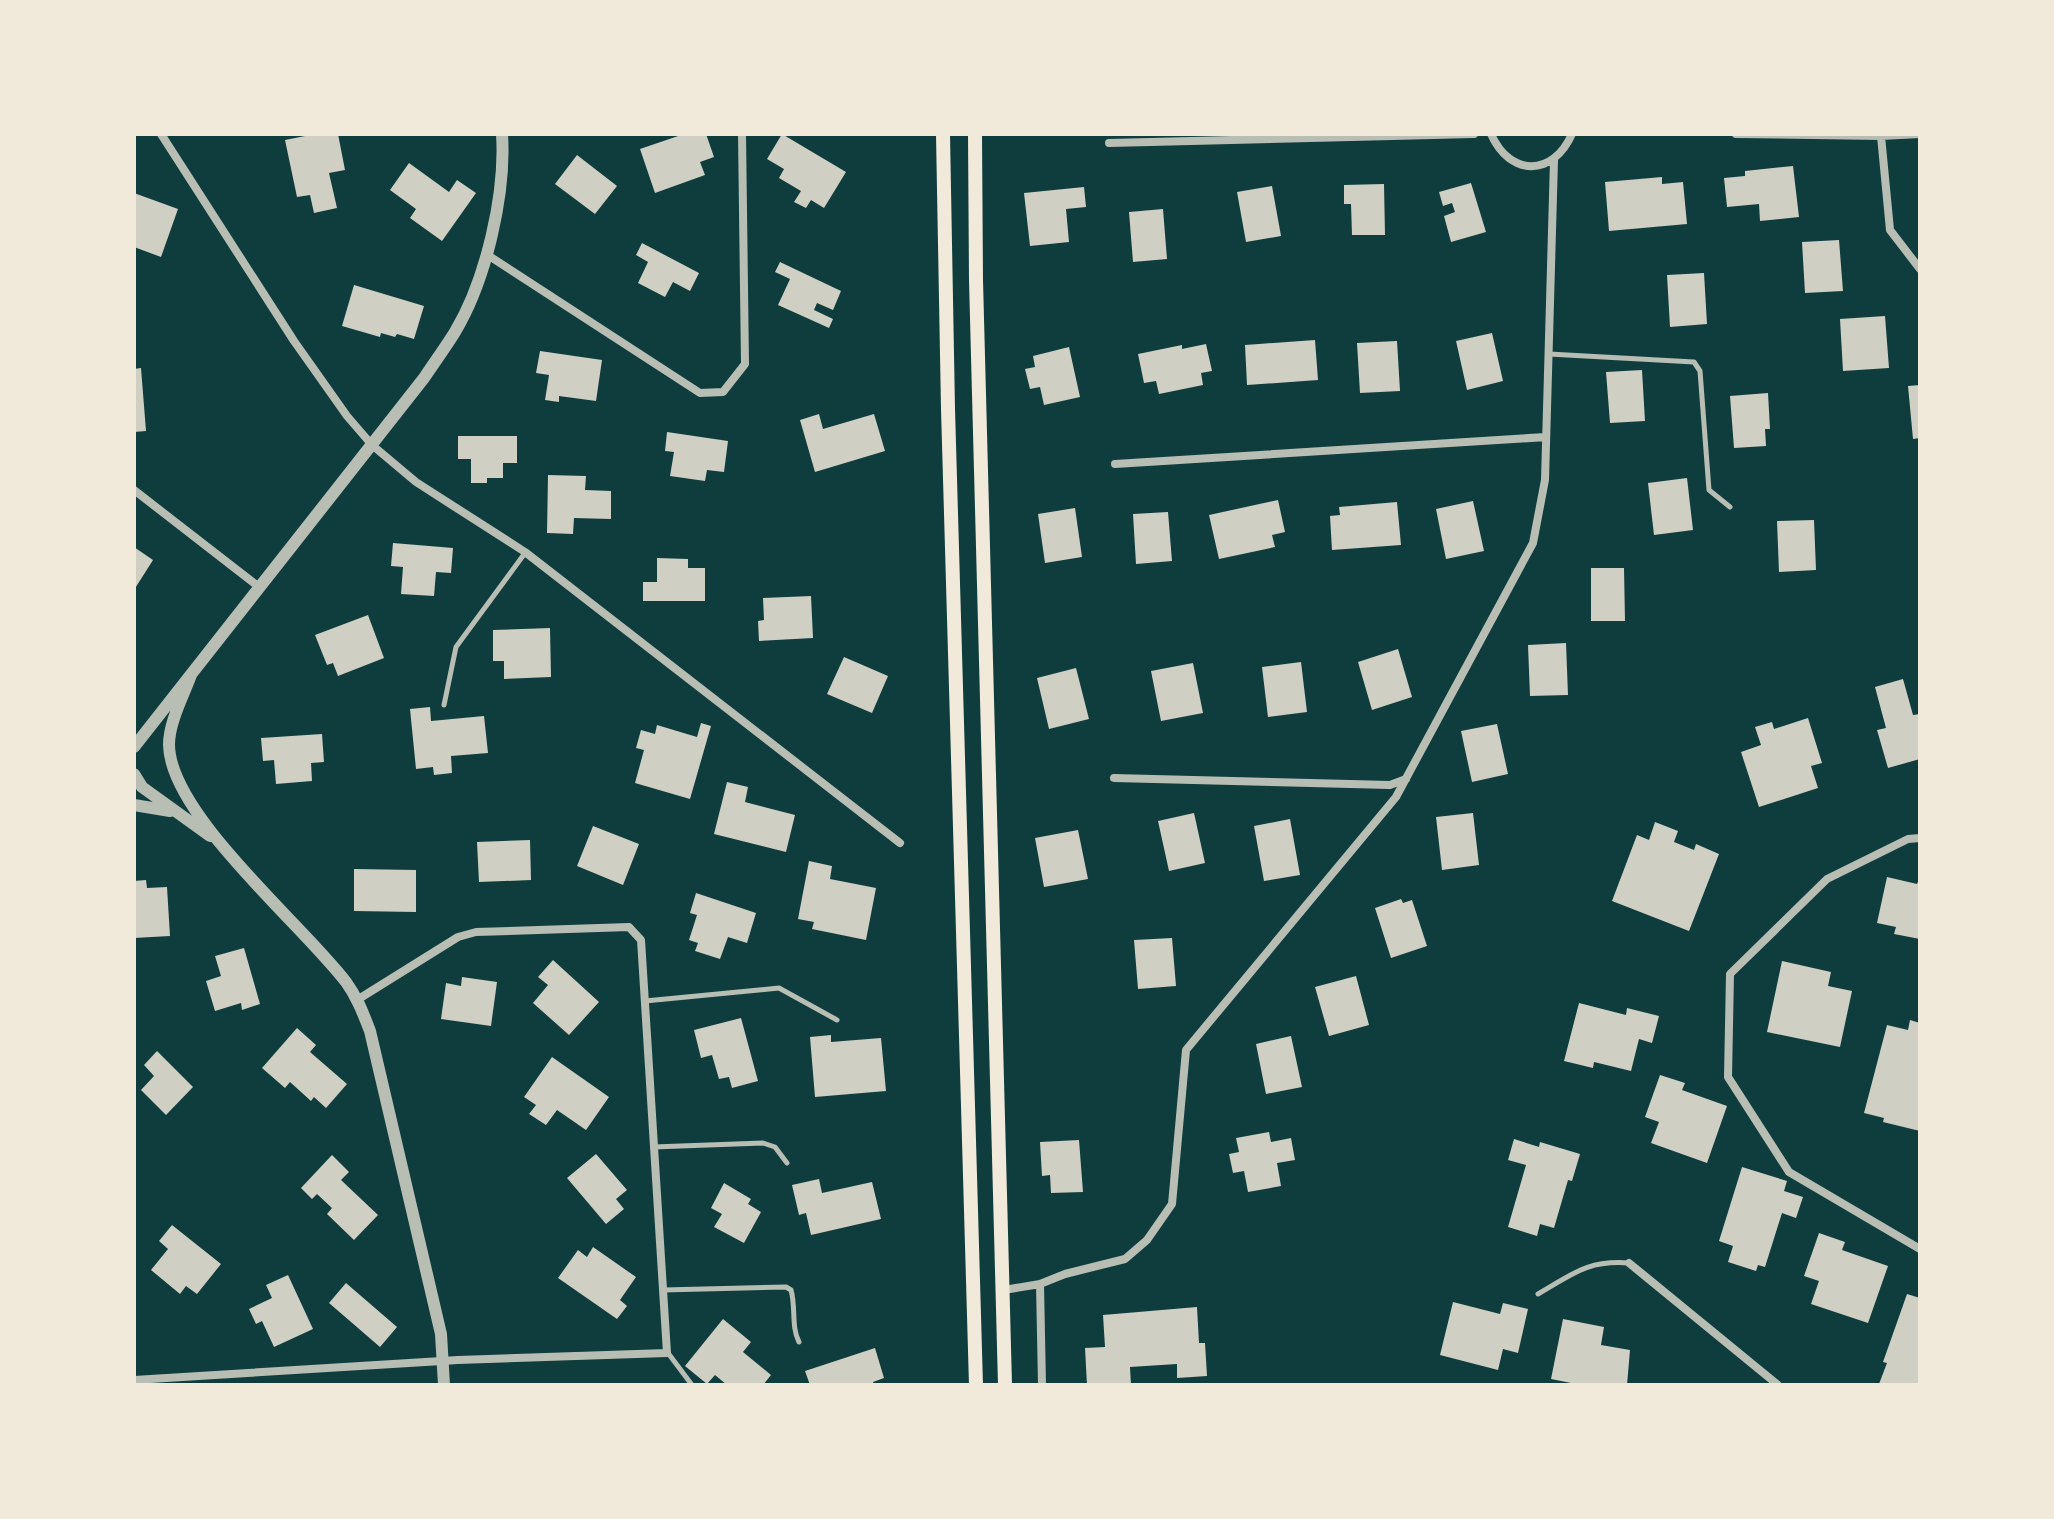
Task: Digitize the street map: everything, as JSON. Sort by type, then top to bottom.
[{"type":"main road","points":[[943,134],[976,1385]]},
{"type":"main road","points":[[975,134],[987,756],[1005,1385]]},
{"type":"street","points":[[161,134],[294,341],[347,416],[372,445],[416,482],[525,552],[900,843]]},
{"type":"street","points":[[135,747],[424,378],[456,330],[478,281],[486,254],[497,206],[502,134]]},
{"type":"street","points":[[486,254],[700,393],[723,392],[745,364],[742,134]]},
{"type":"street","points":[[1109,143],[1474,134]]},
{"type":"street","points":[[1491,134],[1507,158],[1526,166],[1554,160],[1565,150],[1572,134]]},
{"type":"street","points":[[1736,134],[1920,134]]},
{"type":"street","points":[[1881,136],[1890,230],[1920,269]]},
{"type":"street","points":[[1004,1290],[1040,1284],[1065,1274],[1125,1259],[1147,1240],[1172,1204],[1186,1050],[1396,797],[1533,543],[1545,480],[1554,160]]},
{"type":"street","points":[[1115,464],[1546,437]]},
{"type":"street","points":[[134,490],[259,587]]},
{"type":"street","points":[[191,675],[172,727],[171,754],[179,781],[225,848],[345,981],[370,1031],[438,1319],[444,1385]]},
{"type":"street","points":[[134,774],[142,787],[225,848]]},
{"type":"street","points":[[1114,778],[1390,785],[1406,779]]},
{"type":"street","points":[[134,805],[178,813]]},
{"type":"street","points":[[1920,838],[1908,839],[1827,879],[1730,974],[1728,1077],[1789,1172],[1920,1249]]},
{"type":"street","points":[[134,1380],[443,1361],[667,1353],[641,940],[629,927],[476,932],[458,937],[357,1000]]},
{"type":"street","points":[[1629,1263],[1778,1385]]},
{"type":"street","points":[[1040,1284],[1042,1385]]},
{"type":"lane","points":[[1549,354],[1694,362],[1700,371],[1709,490],[1730,507]]},
{"type":"lane","points":[[444,705],[456,647],[525,552]]},
{"type":"lane","points":[[644,1001],[779,988],[837,1020]]},
{"type":"lane","points":[[653,1147],[763,1143],[775,1147],[787,1163]]},
{"type":"lane","points":[[1538,1294],[1588,1265],[1629,1263]]},
{"type":"lane","points":[[663,1290],[786,1287],[793,1297],[799,1342]]},
{"type":"lane","points":[[667,1353],[692,1385]]},
{"type":"building","points":[[315,134],[338,134],[345,170],[329,173],[337,208],[314,213],[310,195],[297,197],[285,140]]},
{"type":"building","points":[[684,134],[706,134],[714,157],[700,162],[705,175],[655,193],[640,149]]},
{"type":"building","points":[[782,134],[846,172],[824,208],[811,200],[806,208],[794,202],[801,191],[779,178],[784,169],[767,159]]},
{"type":"building","points":[[577,155],[617,186],[595,214],[555,184]]},
{"type":"building","points":[[409,163],[449,192],[457,180],[476,193],[442,241],[410,218],[416,209],[390,190]]},
{"type":"building","points":[[1793,166],[1799,217],[1760,221],[1759,204],[1727,207],[1724,178],[1745,176],[1745,171]]},
{"type":"building","points":[[1662,177],[1662,184],[1683,182],[1687,224],[1609,231],[1605,182]]},
{"type":"building","points":[[1471,183],[1486,232],[1451,242],[1444,216],[1455,212],[1452,203],[1443,206],[1439,192]]},
{"type":"building","points":[[1384,184],[1385,235],[1352,235],[1351,204],[1344,204],[1344,185]]},
{"type":"building","points":[[1272,186],[1281,236],[1246,242],[1237,192]]},
{"type":"building","points":[[1084,187],[1086,207],[1066,209],[1069,242],[1030,246],[1024,193]]},
{"type":"building","points":[[134,193],[178,209],[161,257],[134,247]]},
{"type":"building","points":[[1163,209],[1167,259],[1133,262],[1129,212]]},
{"type":"building","points":[[1839,240],[1843,291],[1805,293],[1802,242]]},
{"type":"building","points":[[642,243],[699,273],[690,291],[673,282],[665,297],[638,283],[648,262],[636,255]]},
{"type":"building","points":[[780,262],[841,291],[833,310],[817,303],[814,310],[833,319],[829,328],[778,305],[790,279],[775,272]]},
{"type":"building","points":[[1704,273],[1707,324],[1670,327],[1667,275]]},
{"type":"building","points":[[354,285],[424,306],[414,339],[381,333],[380,337],[342,326]]},
{"type":"building","points":[[1885,316],[1889,368],[1843,371],[1840,319]]},
{"type":"building","points":[[1492,333],[1503,381],[1467,390],[1456,341]]},
{"type":"building","points":[[1315,340],[1318,380],[1247,385],[1245,345]]},
{"type":"building","points":[[1397,341],[1400,391],[1360,393],[1357,343]]},
{"type":"building","points":[[1206,344],[1212,371],[1201,373],[1203,385],[1159,394],[1156,381],[1144,383],[1138,354],[1182,345],[1182,349]]},
{"type":"building","points":[[1069,347],[1080,397],[1044,405],[1040,387],[1030,389],[1025,369],[1035,367],[1033,356]]},
{"type":"building","points":[[540,351],[602,360],[596,401],[559,396],[559,402],[545,400],[549,375],[536,373]]},
{"type":"building","points":[[141,368],[146,431],[134,432],[134,369]]},
{"type":"building","points":[[1642,370],[1645,421],[1610,423],[1606,372]]},
{"type":"building","points":[[1920,385],[1920,438],[1913,439],[1908,386]]},
{"type":"building","points":[[1768,393],[1770,429],[1765,429],[1766,446],[1734,448],[1730,396]]},
{"type":"building","points":[[819,414],[823,429],[874,414],[885,451],[815,472],[800,420]]},
{"type":"building","points":[[667,432],[728,441],[724,472],[707,470],[705,481],[670,476],[674,452],[665,451]]},
{"type":"building","points":[[458,436],[517,436],[517,463],[503,463],[503,478],[487,478],[487,483],[471,483],[471,459],[458,459]]},
{"type":"building","points":[[548,475],[586,476],[585,490],[611,491],[611,519],[574,518],[573,534],[547,533]]},
{"type":"building","points":[[1687,478],[1693,530],[1654,535],[1648,483]]},
{"type":"building","points":[[1278,500],[1285,532],[1272,535],[1275,547],[1219,559],[1209,515]]},
{"type":"building","points":[[1473,501],[1484,551],[1446,559],[1436,509]]},
{"type":"building","points":[[1397,502],[1401,545],[1332,550],[1330,516],[1340,515],[1339,507]]},
{"type":"building","points":[[1075,508],[1082,557],[1045,563],[1038,514]]},
{"type":"building","points":[[1168,512],[1172,561],[1136,564],[1133,514]]},
{"type":"building","points":[[1814,520],[1816,570],[1779,572],[1777,521]]},
{"type":"building","points":[[393,543],[453,548],[451,573],[436,572],[434,596],[401,594],[403,567],[391,566]]},
{"type":"building","points":[[134,547],[153,560],[134,590]]},
{"type":"building","points":[[657,558],[688,559],[688,568],[705,568],[705,601],[643,601],[643,582],[657,582]]},
{"type":"building","points":[[1591,568],[1624,568],[1625,621],[1591,621]]},
{"type":"building","points":[[811,596],[813,638],[759,641],[758,621],[764,620],[763,598]]},
{"type":"building","points":[[368,615],[384,658],[338,676],[333,663],[327,665],[315,635]]},
{"type":"building","points":[[550,628],[551,677],[504,679],[504,661],[493,661],[493,630]]},
{"type":"building","points":[[1566,643],[1568,695],[1530,696],[1528,645]]},
{"type":"building","points":[[1398,649],[1412,697],[1372,710],[1358,662]]},
{"type":"building","points":[[844,657],[888,676],[872,713],[827,694]]},
{"type":"building","points":[[1301,662],[1307,712],[1268,717],[1262,667]]},
{"type":"building","points":[[1193,663],[1203,713],[1161,721],[1151,671]]},
{"type":"building","points":[[1076,668],[1089,719],[1049,729],[1037,678]]},
{"type":"building","points":[[1903,679],[1913,715],[1920,714],[1920,759],[1888,768],[1877,730],[1886,728],[1875,687]]},
{"type":"building","points":[[430,707],[431,721],[484,716],[488,753],[451,756],[452,773],[434,775],[433,767],[416,769],[410,709]]},
{"type":"building","points":[[1808,718],[1822,763],[1811,766],[1818,788],[1759,807],[1741,752],[1761,745],[1755,727],[1772,722],[1774,729]]},
{"type":"building","points":[[701,723],[711,726],[690,799],[635,783],[644,750],[636,748],[641,730],[655,734],[657,725],[697,737]]},
{"type":"building","points":[[1497,724],[1508,774],[1472,782],[1461,731]]},
{"type":"building","points":[[322,734],[324,762],[311,763],[312,781],[276,784],[274,760],[263,761],[261,738]]},
{"type":"building","points":[[727,782],[748,787],[745,802],[795,815],[786,852],[714,834]]},
{"type":"building","points":[[1194,813],[1205,863],[1169,871],[1158,821]]},
{"type":"building","points":[[1473,813],[1479,865],[1442,870],[1436,817]]},
{"type":"building","points":[[1290,819],[1300,875],[1264,881],[1254,826]]},
{"type":"building","points":[[1655,822],[1678,831],[1674,842],[1694,850],[1696,844],[1719,854],[1689,931],[1612,901],[1637,835],[1649,840]]},
{"type":"building","points":[[593,826],[639,844],[623,885],[577,866]]},
{"type":"building","points":[[1078,830],[1088,879],[1044,887],[1035,838]]},
{"type":"building","points":[[530,840],[531,880],[479,882],[477,842]]},
{"type":"building","points":[[809,861],[832,866],[830,879],[876,888],[866,940],[812,929],[814,922],[798,919]]},
{"type":"building","points":[[354,869],[416,870],[416,912],[354,911]]},
{"type":"building","points":[[1887,877],[1917,884],[1920,877],[1920,939],[1894,934],[1896,927],[1877,923]]},
{"type":"building","points":[[146,880],[147,888],[167,887],[170,936],[134,938],[134,881]]},
{"type":"building","points":[[696,893],[756,913],[747,943],[728,937],[720,959],[695,951],[698,943],[689,940],[697,915],[690,913]]},
{"type":"building","points":[[1401,899],[1403,903],[1412,900],[1427,946],[1391,958],[1375,908]]},
{"type":"building","points":[[1172,938],[1176,986],[1138,989],[1134,940]]},
{"type":"building","points":[[244,948],[260,1004],[242,1010],[241,1003],[215,1011],[206,981],[221,976],[215,956]]},
{"type":"building","points":[[553,960],[599,1002],[569,1035],[533,1003],[548,985],[538,977]]},
{"type":"building","points":[[1782,961],[1831,972],[1828,986],[1852,991],[1840,1047],[1767,1032]]},
{"type":"building","points":[[1356,976],[1369,1025],[1329,1036],[1315,987]]},
{"type":"building","points":[[462,977],[497,982],[491,1026],[441,1019],[446,983],[461,986]]},
{"type":"building","points":[[1579,1003],[1626,1015],[1627,1008],[1659,1016],[1652,1043],[1639,1039],[1631,1071],[1594,1062],[1593,1068],[1564,1061]]},
{"type":"building","points":[[741,1018],[758,1081],[732,1088],[729,1077],[719,1079],[712,1055],[701,1058],[694,1030]]},
{"type":"building","points":[[1910,1020],[1920,1023],[1920,1131],[1883,1122],[1884,1118],[1864,1113],[1887,1025],[1908,1030]]},
{"type":"building","points":[[297,1028],[316,1045],[310,1052],[347,1084],[326,1108],[314,1097],[311,1101],[290,1082],[285,1088],[262,1068]]},
{"type":"building","points":[[831,1035],[831,1042],[881,1038],[886,1091],[815,1097],[810,1037]]},
{"type":"building","points":[[1291,1036],[1302,1087],[1266,1094],[1256,1044]]},
{"type":"building","points":[[157,1051],[193,1087],[166,1115],[141,1090],[154,1076],[144,1065]]},
{"type":"building","points":[[552,1057],[609,1097],[586,1130],[557,1110],[546,1125],[529,1114],[536,1105],[524,1097]]},
{"type":"building","points":[[1660,1075],[1685,1083],[1682,1090],[1727,1106],[1707,1163],[1651,1143],[1659,1122],[1645,1117]]},
{"type":"building","points":[[1269,1132],[1271,1142],[1291,1138],[1295,1160],[1277,1163],[1281,1186],[1248,1192],[1244,1171],[1233,1173],[1229,1154],[1239,1152],[1236,1138]]},
{"type":"building","points":[[1514,1139],[1539,1147],[1540,1142],[1580,1154],[1572,1181],[1568,1180],[1554,1228],[1540,1224],[1537,1236],[1508,1227],[1526,1165],[1508,1160]]},
{"type":"building","points":[[1079,1140],[1083,1192],[1051,1193],[1050,1175],[1042,1176],[1040,1142]]},
{"type":"building","points":[[596,1154],[627,1190],[616,1199],[624,1209],[606,1224],[567,1178]]},
{"type":"building","points":[[332,1155],[349,1172],[341,1180],[378,1215],[354,1240],[327,1214],[332,1208],[317,1194],[312,1199],[301,1188]]},
{"type":"building","points":[[1742,1167],[1787,1181],[1784,1191],[1803,1197],[1796,1218],[1782,1213],[1765,1267],[1758,1265],[1756,1271],[1728,1262],[1733,1246],[1719,1241]]},
{"type":"building","points":[[819,1179],[822,1193],[872,1182],[881,1219],[811,1235],[806,1213],[799,1215],[792,1185]]},
{"type":"building","points":[[724,1183],[751,1199],[748,1204],[761,1212],[744,1243],[714,1227],[722,1214],[711,1208]]},
{"type":"building","points":[[172,1225],[221,1264],[197,1294],[186,1286],[180,1294],[151,1270],[168,1249],[159,1241]]},
{"type":"building","points":[[1819,1233],[1845,1242],[1842,1250],[1888,1266],[1868,1323],[1811,1304],[1819,1281],[1804,1276]]},
{"type":"building","points":[[593,1247],[636,1277],[620,1300],[627,1306],[617,1319],[558,1278],[578,1250],[587,1257]]},
{"type":"building","points":[[288,1275],[313,1329],[274,1347],[262,1321],[256,1324],[249,1309],[272,1298],[266,1285]]},
{"type":"building","points":[[346,1283],[397,1327],[380,1347],[329,1303]]},
{"type":"building","points":[[1907,1294],[1920,1298],[1920,1385],[1879,1384],[1887,1363],[1883,1362]]},
{"type":"building","points":[[1453,1302],[1500,1314],[1503,1303],[1528,1309],[1518,1353],[1503,1349],[1498,1370],[1440,1355]]},
{"type":"building","points":[[1197,1307],[1199,1343],[1205,1343],[1207,1376],[1177,1378],[1177,1364],[1130,1367],[1131,1385],[1087,1385],[1085,1348],[1105,1347],[1103,1315]]},
{"type":"building","points":[[723,1319],[751,1342],[743,1352],[771,1375],[763,1385],[727,1385],[715,1375],[707,1384],[685,1366]]},
{"type":"building","points":[[1563,1319],[1604,1327],[1601,1345],[1630,1350],[1627,1385],[1581,1385],[1551,1379]]},
{"type":"building","points":[[875,1348],[884,1378],[873,1382],[874,1385],[810,1385],[805,1371]]}]
